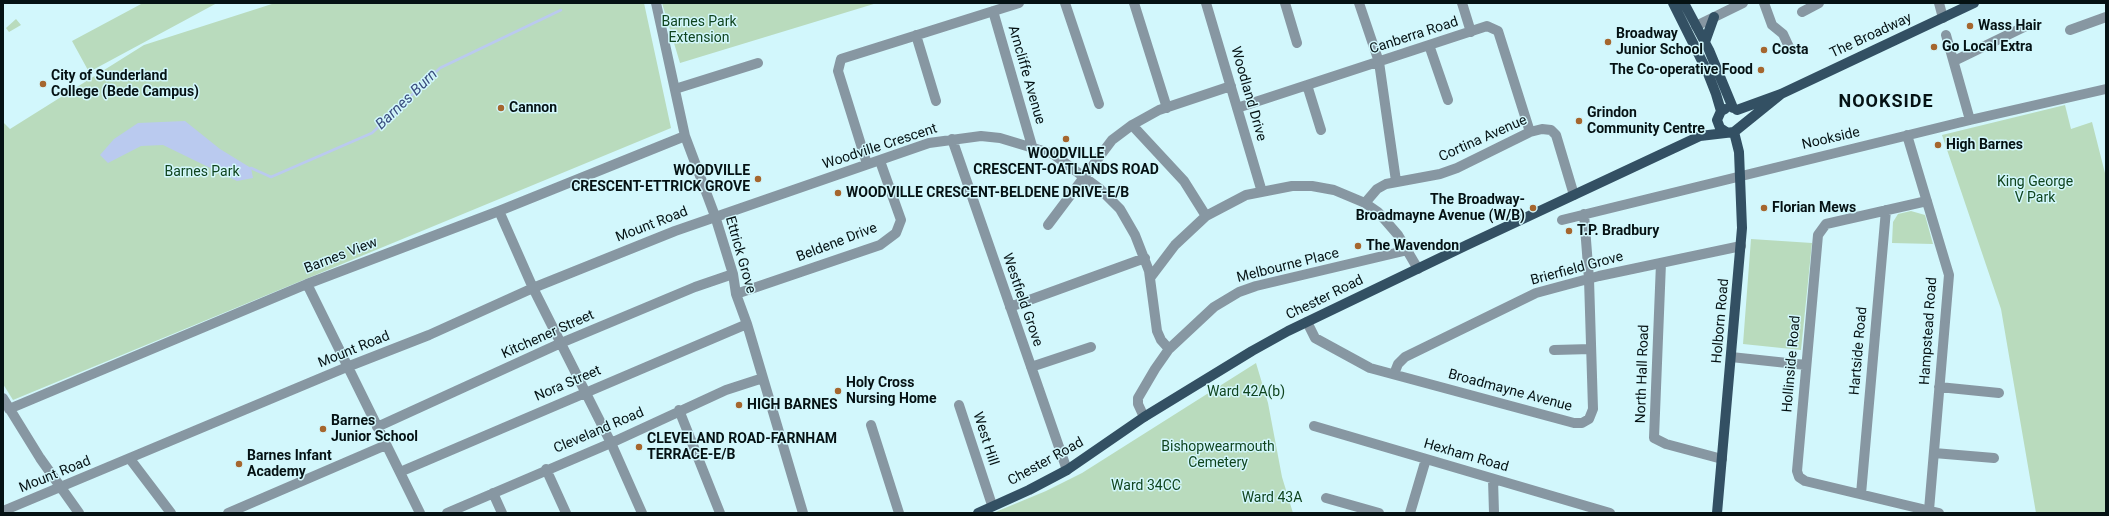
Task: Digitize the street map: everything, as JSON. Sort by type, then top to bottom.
[{"type":"main road","points":[[1673,3],[1707,71],[1716,94],[1720,128],[1733,130],[1741,117],[1735,109],[1705,42],[1684,3]]},
{"type":"main road","name":"The Broadway","points":[[1719,116],[1726,108],[1735,109],[1781,94],[1974,3]]},
{"type":"main road","points":[[1705,42],[1714,17]]},
{"type":"main road","name":"The Broadway","points":[[1733,130],[1781,94]]},
{"type":"main road","name":"Chester Road","points":[[1700,136],[1719,116]]},
{"type":"main road","name":"Chester Road","points":[[978,513],[992,505],[1029,490],[1067,470],[1144,417],[1252,351],[1307,322],[1700,136],[1733,130]]},
{"type":"main road","name":"Holborn Road","points":[[1717,513],[1741,246],[1741,175],[1739,152],[1733,130]]},
{"type":"street","name":"Ettrick Grove","points":[[656,3],[685,136],[715,216],[733,274],[736,294],[747,324],[803,513]]},
{"type":"street","points":[[867,164],[838,71],[841,59],[1019,3]]},
{"type":"street","points":[[1065,3],[1099,104]]},
{"type":"street","points":[[1134,3],[1167,108]]},
{"type":"street","name":"Woodland Drive","points":[[1206,3],[1262,192]]},
{"type":"street","points":[[1285,3],[1297,43]]},
{"type":"street","points":[[1359,3],[1379,62],[1396,182]]},
{"type":"street","points":[[1462,3],[1471,32]]},
{"type":"street","points":[[1696,26],[1743,3]]},
{"type":"street","points":[[1764,3],[1772,25],[1783,34],[1789,47]]},
{"type":"street","points":[[1802,12],[1819,3]]},
{"type":"street","points":[[1939,3],[1943,18]]},
{"type":"street","name":"Arncliffe Avenue","points":[[993,11],[1032,146]]},
{"type":"street","points":[[2070,30],[2106,17]]},
{"type":"street","name":"Canberra Road","points":[[1237,108],[1487,26],[1498,30],[1530,132]]},
{"type":"street","points":[[1954,61],[2026,26]]},
{"type":"street","points":[[916,35],[936,102]]},
{"type":"street","points":[[1946,35],[1970,120]]},
{"type":"street","points":[[1429,45],[1448,100]]},
{"type":"street","points":[[675,89],[758,63]]},
{"type":"street","points":[[1307,85],[1321,130]]},
{"type":"street","points":[[1048,225],[1112,140],[1132,125],[1167,108],[1231,86]]},
{"type":"street","name":"Nookside","points":[[1562,220],[1741,175],[2106,89]]},
{"type":"street","points":[[1132,125],[1184,181],[1206,216]]},
{"type":"street","name":"Cortina Avenue","points":[[1365,203],[1377,189],[1396,182],[1440,174],[1458,168],[1530,132],[1542,129],[1552,130],[1556,135],[1574,195]]},
{"type":"street","name":"Hampstead Road","points":[[1908,135],[1949,275],[1929,510]]},
{"type":"street","name":"Barnes View","points":[[9,409],[307,284],[498,211],[685,136]]},
{"type":"street","name":"Woodville Crescent","points":[[715,216],[867,164],[880,161],[928,143],[981,136],[1000,138],[1032,146],[1053,154],[1085,177],[1120,209],[1135,235],[1150,270],[1157,331],[1161,340],[1169,349]]},
{"type":"street","name":"Westfield Grove","points":[[952,139],[1067,470]]},
{"type":"street","name":"Beldene Drive","points":[[736,294],[880,245],[896,233],[900,220],[880,161]]},
{"type":"street","points":[[1150,278],[1175,245],[1206,216],[1246,195],[1292,186],[1312,186],[1334,190],[1365,203],[1378,212],[1389,223],[1408,250],[1418,269]]},
{"type":"street","name":"Hollinside Road","points":[[1927,201],[1826,224],[1818,235],[1797,474],[1806,481],[1861,494],[1906,509],[1929,510],[1940,513]]},
{"type":"street","name":"Hartside Road","points":[[1861,494],[1886,210]]},
{"type":"street","points":[[498,211],[533,288],[611,442],[642,513]]},
{"type":"street","name":"Broadmayne Avenue","points":[[1307,322],[1315,338],[1370,368],[1578,424],[1586,422],[1593,413],[1584,214]]},
{"type":"street","name":"Mount Road","points":[[3,511],[347,367],[429,335],[533,288],[715,216]]},
{"type":"street","name":"Brierfield Grove","points":[[1394,374],[1398,364],[1405,357],[1536,293],[1586,283],[1599,276],[1741,246]]},
{"type":"street","name":"Melbourne Place","points":[[1169,349],[1214,307],[1240,292],[1408,250]]},
{"type":"street","points":[[1010,307],[1144,258]]},
{"type":"street","points":[[1587,263],[1599,276]]},
{"type":"street","name":"North Hall Road","points":[[1661,263],[1654,438],[1666,444],[1722,459]]},
{"type":"street","name":"Kitchener Street","points":[[377,427],[562,344],[695,287],[733,274]]},
{"type":"street","points":[[307,284],[420,513]]},
{"type":"street","name":"Nora Street","points":[[400,472],[747,324]]},
{"type":"street","points":[[1030,367],[1091,347]]},
{"type":"street","points":[[1144,417],[1138,404],[1138,398],[1155,368],[1169,349]]},
{"type":"street","points":[[1554,350],[1591,349]]},
{"type":"street","points":[[1731,357],[1806,365]]},
{"type":"street","name":"Cleveland Road","points":[[447,513],[611,442],[679,410],[726,390],[763,378]]},
{"type":"street","points":[[1939,387],[1999,393]]},
{"type":"street","points":[[3,398],[79,513]]},
{"type":"street","name":"West Hill","points":[[958,404],[992,505]]},
{"type":"street","points":[[679,410],[720,513]]},
{"type":"street","points":[[871,426],[899,513]]},
{"type":"street","name":"Hexham Road","points":[[1314,426],[1610,513]]},
{"type":"street","points":[[228,513],[386,445]]},
{"type":"street","points":[[1934,453],[1994,458]]},
{"type":"street","points":[[130,459],[171,513]]},
{"type":"street","points":[[1410,513],[1426,459]]},
{"type":"street","points":[[546,469],[566,513]]},
{"type":"street","points":[[1493,478],[1494,513]]},
{"type":"street","points":[[493,493],[502,513]]},
{"type":"street","points":[[1326,498],[1379,513]]},
{"type":"green space","points":[[143,3],[217,3],[89,72],[72,41]]},
{"type":"green space","name":"Barnes Park","points":[[275,3],[644,3],[671,128],[13,400],[3,384],[3,122],[10,129],[144,45]]},
{"type":"green space","name":"Barnes Park Extension","points":[[662,3],[877,3],[680,63]]},
{"type":"green space","points":[[16,19],[21,25],[9,32],[6,28]]},
{"type":"green space","name":"King George V Park","points":[[2065,105],[2071,129],[2092,122],[2106,177],[2106,513],[2036,513],[2001,309],[1942,135]]},
{"type":"green space","points":[[1911,211],[1925,215],[1933,244],[1892,243],[1893,222],[1898,214]]},
{"type":"green space","points":[[1751,239],[1812,243],[1801,350],[1743,344]]},
{"type":"green space","name":"Bishopwearmouth Cemetery","points":[[1256,363],[1268,403],[1282,477],[1293,513],[993,513],[1046,491],[1082,473]]},
{"type":"water","points":[[185,121],[220,149],[251,168],[253,178],[237,181],[163,145],[141,146],[108,163],[100,155],[114,139],[138,123]]},
{"type":"waterway","name":"Barnes Burn","points":[[251,168],[271,177],[372,133],[440,68],[561,10]]},
{"type":"place","name":"Wass Hair","points":[[1970,26]]},
{"type":"place","name":"Broadway Junior School","points":[[1608,42]]},
{"type":"place","name":"Go Local Extra","points":[[1934,47]]},
{"type":"place","name":"Costa","points":[[1764,50]]},
{"type":"place","name":"The Co-operative Food","points":[[1761,70]]},
{"type":"place","name":"City of Sunderland College (Bede Campus)","points":[[43,84]]},
{"type":"place","name":"Cannon","points":[[501,108]]},
{"type":"place","name":"Grindon Community Centre","points":[[1579,121]]},
{"type":"place","name":"WOODVILLE CRESCENT-OATLANDS ROAD","points":[[1066,139]]},
{"type":"place","name":"High Barnes","points":[[1938,145]]},
{"type":"place","name":"WOODVILLE CRESCENT-ETTRICK GROVE","points":[[758,179]]},
{"type":"place","name":"WOODVILLE CRESCENT-BELDENE DRIVE-E/B","points":[[838,193]]},
{"type":"place","name":"The Broadway- Broadmayne Avenue (W/B)","points":[[1533,208]]},
{"type":"place","name":"Florian Mews","points":[[1764,208]]},
{"type":"place","name":"T.P. Bradbury","points":[[1569,231]]},
{"type":"place","name":"The Wavendon","points":[[1358,246]]},
{"type":"place","name":"Holy Cross Nursing Home","points":[[838,391]]},
{"type":"place","name":"HIGH BARNES","points":[[739,405]]},
{"type":"place","name":"Barnes Junior School","points":[[323,429]]},
{"type":"place","name":"CLEVELAND ROAD-FARNHAM TERRACE-E/B","points":[[639,447]]},
{"type":"place","name":"Barnes Infant Academy","points":[[239,464]]},
{"type":"district","name":"NOOKSIDE","points":[[1886,102]]},
{"type":"park label","name":"Ward 42A(b)","points":[[1246,392]]},
{"type":"park label","name":"Ward 34CC","points":[[1146,486]]},
{"type":"park label","name":"Ward 43A","points":[[1272,498]]}]
